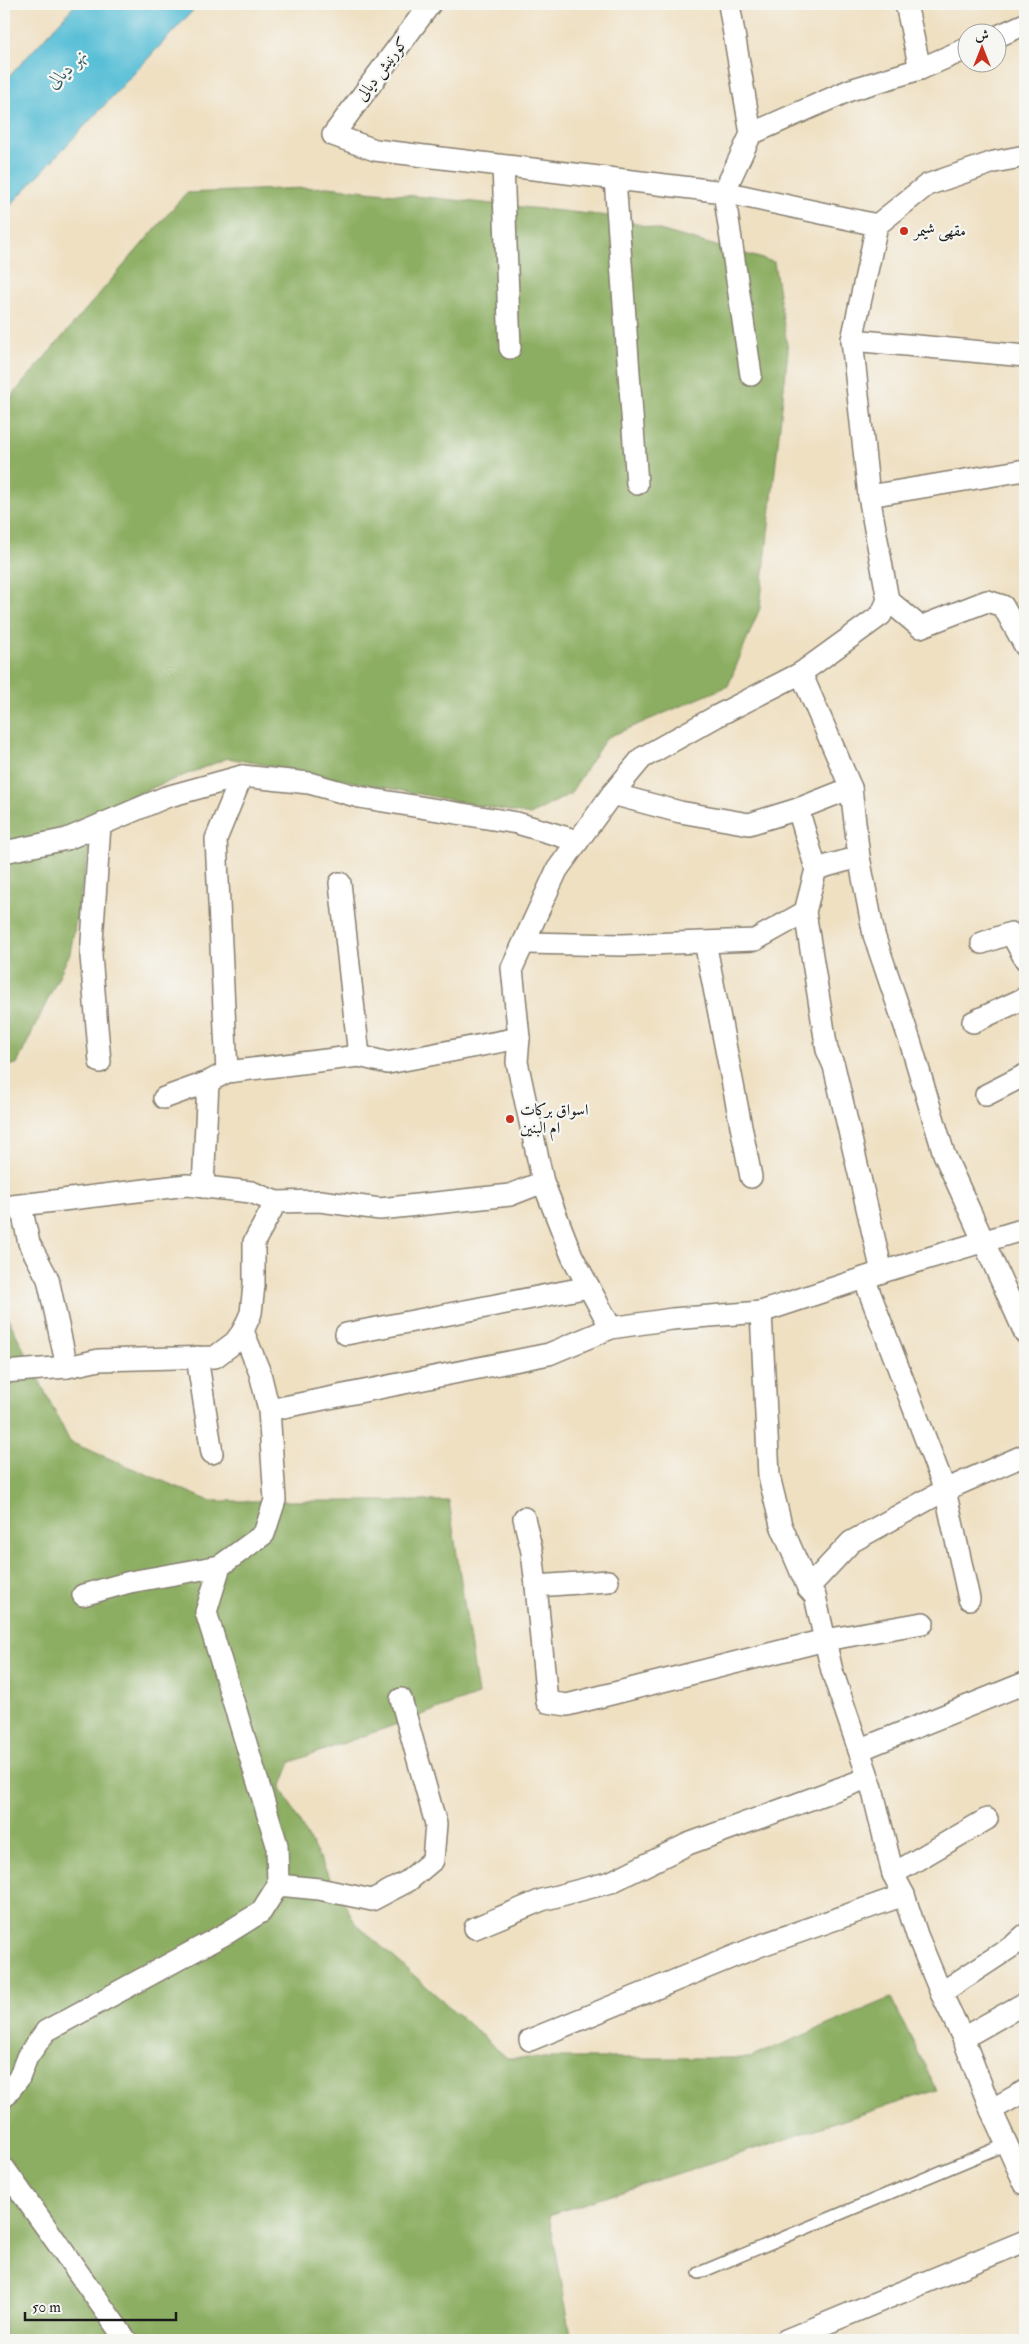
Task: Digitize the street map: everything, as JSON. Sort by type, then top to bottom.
[{"type":"street","name":"كورنيش ديالى","points":[[430,4],[333,135],[375,150],[504,166]]},
{"type":"street","points":[[729,4],[751,134],[724,192],[751,375]]},
{"type":"street","points":[[906,4],[920,69]]},
{"type":"street","points":[[1006,32],[1025,24]]},
{"type":"street","points":[[751,134],[850,90],[920,69],[956,53]]},
{"type":"street","points":[[611,1328],[572,1256],[543,1182],[518,1062],[520,1038],[512,968],[557,870],[612,794],[642,758],[717,716],[801,673],[882,615],[888,600],[869,496],[852,340],[877,225],[927,185],[994,162],[1025,156]]},
{"type":"street","points":[[510,348],[504,166],[724,192],[877,225]]},
{"type":"street","points":[[615,179],[637,484]]},
{"type":"street","points":[[852,340],[1025,356]]},
{"type":"street","points":[[869,496],[1025,470]]},
{"type":"street","points":[[888,600],[920,627],[987,601],[1002,606],[1025,646]]},
{"type":"street","points":[[801,673],[851,788],[859,857],[874,935],[910,1041],[944,1154],[1025,1333]]},
{"type":"street","points":[[4,852],[67,839],[166,797],[242,776],[309,783],[360,797],[517,823],[578,841]]},
{"type":"street","points":[[227,1072],[216,839],[242,776]]},
{"type":"street","points":[[612,794],[680,812],[749,824],[798,809],[851,788]]},
{"type":"street","points":[[798,809],[816,869],[805,912],[827,1050],[834,1066],[873,1275],[944,1490],[970,1599]]},
{"type":"street","points":[[100,825],[91,956],[100,1062]]},
{"type":"street","points":[[816,869],[859,857]]},
{"type":"street","points":[[340,883],[359,1056]]},
{"type":"street","points":[[524,943],[622,945],[755,940],[805,912]]},
{"type":"street","points":[[982,943],[1011,932],[1025,959]]},
{"type":"street","points":[[705,942],[751,1177]]},
{"type":"street","points":[[973,1022],[1025,998]]},
{"type":"street","points":[[164,1098],[208,1082],[227,1072],[359,1056],[388,1063],[520,1038]]},
{"type":"street","points":[[986,1095],[1025,1075]]},
{"type":"street","points":[[203,1187],[208,1082]]},
{"type":"street","points":[[67,1367],[48,1279],[12,1206],[90,1195],[187,1185],[251,1192],[276,1202],[320,1201],[380,1208],[510,1195],[543,1182]]},
{"type":"street","points":[[4,1372],[67,1367],[100,1360],[215,1357],[235,1342],[244,1331],[251,1314],[254,1285],[254,1242],[276,1202]]},
{"type":"street","points":[[269,1410],[549,1354],[611,1328],[672,1318],[761,1312],[873,1275],[1025,1229]]},
{"type":"street","points":[[346,1334],[589,1287]]},
{"type":"street","points":[[761,1312],[768,1476],[782,1525],[808,1588],[814,1596],[832,1671],[868,1778],[893,1874],[904,1895],[917,1935],[941,1993],[963,2038],[991,2110],[1025,2184]]},
{"type":"street","points":[[83,1594],[130,1582],[220,1566],[264,1534],[275,1500],[269,1410],[260,1372],[244,1331]]},
{"type":"street","points":[[197,1357],[212,1453]]},
{"type":"street","points":[[808,1588],[851,1542],[944,1490],[1025,1455]]},
{"type":"street","points":[[524,1518],[532,1552],[548,1702],[567,1705],[825,1640],[923,1623]]},
{"type":"street","points":[[4,2097],[19,2078],[27,2057],[46,2030],[227,1933],[261,1912],[278,1885],[277,1845],[206,1612],[220,1566]]},
{"type":"street","points":[[536,1586],[608,1581]]},
{"type":"street","points":[[859,1750],[1025,1683]]},
{"type":"street","points":[[278,1885],[319,1889],[372,1900],[408,1881],[433,1860],[436,1824],[401,1699]]},
{"type":"street","points":[[475,1928],[542,1900],[611,1882],[688,1844],[868,1778]]},
{"type":"street","points":[[893,1874],[987,1819]]},
{"type":"street","points":[[530,2040],[759,1946],[904,1895]]},
{"type":"street","points":[[941,1993],[1014,1945],[1025,1935]]},
{"type":"street","points":[[963,2038],[1025,2003]]},
{"type":"street","points":[[991,2110],[1025,2091]]},
{"type":"street","points":[[4,2168],[126,2340]]},
{"type":"street","points":[[786,2340],[1025,2241]]},
{"type":"lane","points":[[698,2273],[1007,2144]]},
{"type":"green space","points":[[328,187],[609,216],[774,262],[788,351],[760,608],[728,686],[606,738],[570,794],[530,815],[228,758],[96,810],[70,953],[17,1064],[4,1066],[4,408],[14,393],[186,193]]},
{"type":"green space","points":[[4,1310],[70,1442],[210,1501],[449,1501],[478,1695],[291,1762],[281,1788],[355,1923],[507,2058],[750,2058],[891,1998],[937,2090],[549,2215],[572,2340],[4,2340]]},
{"type":"water","name":"نهر ديالى","points":[[76,4],[199,4],[4,212],[4,82]]},
{"type":"place","name":"مقهى شيمر","points":[[904,231]]},
{"type":"place","name":"اسواق بركات ام البنين","points":[[510,1119]]}]
